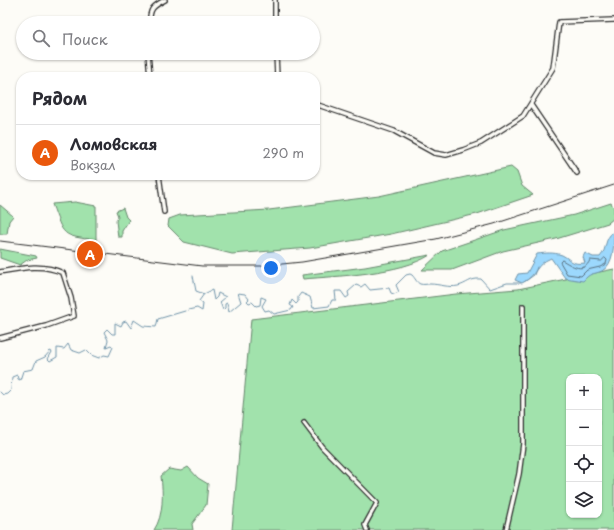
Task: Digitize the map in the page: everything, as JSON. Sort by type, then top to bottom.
[{"type":"street","points":[[150,16],[152,6],[165,0]]},
{"type":"street","points":[[275,0],[275,16]]},
{"type":"street","points":[[320,106],[394,131],[434,153],[446,155],[480,143],[523,116],[553,68],[559,22],[614,20]]},
{"type":"street","points":[[149,60],[150,72]]},
{"type":"street","points":[[276,60],[277,72]]},
{"type":"street","points":[[531,105],[577,173]]},
{"type":"street","points":[[160,180],[164,212]]},
{"type":"street","points":[[0,272],[32,267],[53,268],[63,273],[71,298],[74,316],[46,326],[0,338]]},
{"type":"street","points":[[506,530],[519,474],[523,444],[523,306]]},
{"type":"street","points":[[304,423],[322,447],[377,503],[365,525],[368,530]]},
{"type":"green space","points":[[511,167],[517,172],[522,186],[533,195],[477,214],[391,234],[310,248],[232,254],[184,242],[168,226],[169,219],[180,215],[269,210],[379,196]]},
{"type":"green space","points":[[75,202],[96,206],[96,240],[70,235],[65,232],[59,223],[52,204]]},
{"type":"green space","points":[[611,203],[614,208],[614,218],[608,223],[556,239],[503,251],[452,270],[422,270],[442,251],[504,230],[574,215]]},
{"type":"green space","points":[[0,205],[13,216],[9,221],[7,234],[0,234]]},
{"type":"green space","points":[[123,208],[126,217],[129,220],[122,231],[122,237],[118,237],[116,221],[118,216],[116,211]]},
{"type":"green space","points":[[0,249],[36,256],[37,258],[27,260],[20,265],[0,258]]},
{"type":"green space","points":[[430,255],[403,266],[369,273],[303,279],[302,275],[365,267]]},
{"type":"green space","points":[[614,269],[614,530],[232,530],[251,319],[456,294],[518,289]]},
{"type":"green space","points":[[188,467],[198,478],[208,484],[206,505],[192,524],[193,530],[154,530],[160,518],[161,511],[161,476],[169,469],[181,471]]},
{"type":"water","points":[[614,231],[614,242],[609,264],[602,271],[590,275],[583,281],[565,278],[551,258],[542,264],[527,280],[522,283],[515,280],[518,274],[527,273],[537,254],[559,254],[572,262],[577,263],[585,263],[583,257],[585,253],[593,257],[600,257],[608,238]]},
{"type":"waterway","points":[[524,282],[534,275],[537,267]]},
{"type":"waterway","points":[[188,310],[197,308],[202,311],[203,304],[199,301],[204,294],[212,290],[214,300],[218,293],[226,297],[220,302],[223,310],[225,308],[225,304],[227,303],[229,312],[241,302],[238,293],[245,294],[249,299],[247,301],[249,303],[252,302],[256,306],[260,305],[261,297],[266,299],[262,306],[265,311],[269,310],[274,314],[291,310],[293,307],[290,305],[292,300],[296,304],[301,293],[310,297],[313,308],[329,306],[332,300],[336,300],[335,291],[341,291],[346,298],[349,296],[348,292],[356,285],[361,287],[365,284],[370,290],[389,288],[391,293],[394,294],[399,292],[396,285],[406,275],[410,274],[422,284],[455,286],[474,279],[481,279],[490,289],[507,283],[521,283]]},
{"type":"waterway","points":[[193,276],[196,291],[204,294]]},
{"type":"waterway","points":[[0,392],[3,395],[7,394],[11,390],[12,377],[17,375],[18,379],[20,380],[23,371],[33,369],[36,361],[45,357],[50,351],[52,352],[48,359],[50,361],[57,357],[57,348],[64,349],[68,344],[71,350],[80,353],[86,350],[91,355],[99,358],[104,355],[109,356],[113,347],[111,345],[106,347],[108,340],[104,332],[107,329],[112,334],[115,334],[115,323],[121,326],[123,322],[126,321],[131,328],[134,320],[143,326],[156,327],[158,319],[185,311]]},
{"type":"railway","points":[[0,241],[202,266],[262,266],[302,262],[436,239],[494,224],[614,185]]},
{"type":"place","name":"Ломовская","points":[[90,254]]}]
